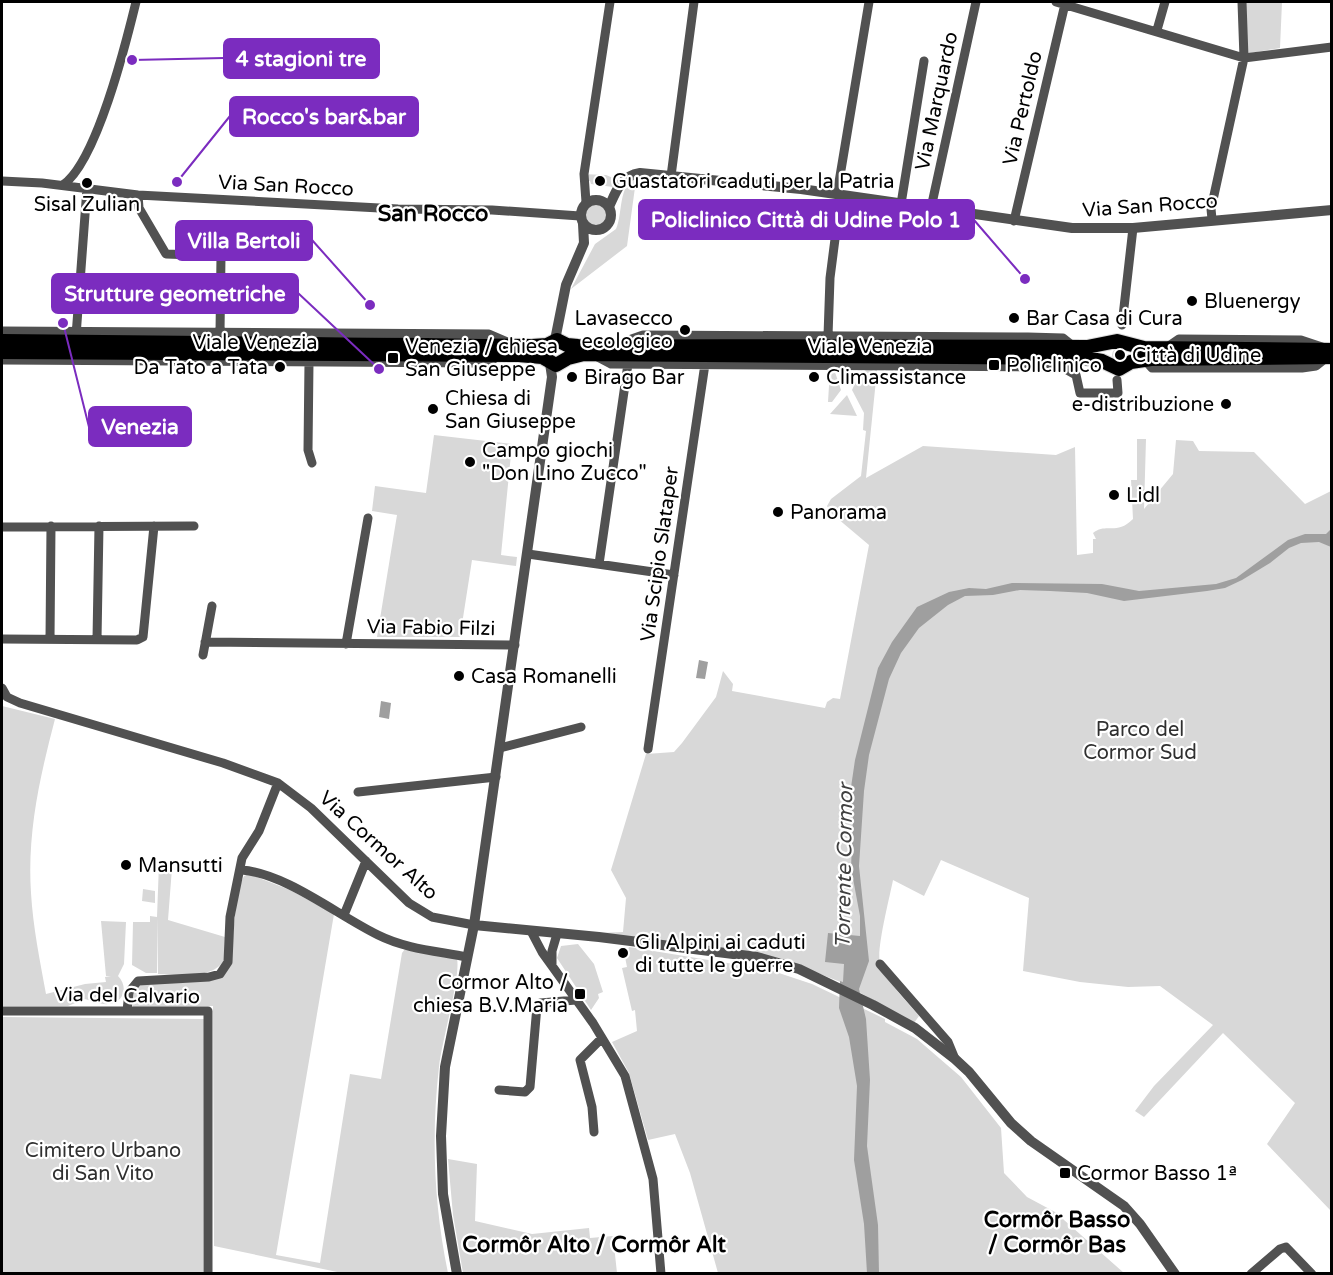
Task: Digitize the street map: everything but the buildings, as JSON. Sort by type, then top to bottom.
[{"type":"main road","name":"Viale Venezia","points":[[2,341],[76,336],[511,350],[594,355],[1077,358],[1122,367],[1329,353]]},
{"type":"main road","name":"Viale Venezia","points":[[556,354],[611,346],[1073,346],[1120,343],[1166,348],[1329,353]]},
{"type":"main road","name":"Viale Venezia","points":[[1120,343],[1133,355],[1122,367]]},
{"type":"main road","name":"Viale Venezia","points":[[1120,343],[1104,353],[1122,367]]},
{"type":"main road","name":"Viale Venezia","points":[[2,352],[511,350]]},
{"type":"street","points":[[63,185],[82,162],[104,110],[136,2]]},
{"type":"street","points":[[457,1274],[443,1194],[441,1136],[448,1045],[474,926],[566,285],[584,243],[610,221],[586,188],[584,174],[610,2]]},
{"type":"street","points":[[671,176],[694,2]]},
{"type":"street","points":[[837,194],[868,2]]},
{"type":"street","name":"Via Marquardo","points":[[931,208],[976,2]]},
{"type":"street","points":[[1156,30],[1165,2]]},
{"type":"street","points":[[1212,219],[1211,209],[1244,58],[1242,2]]},
{"type":"street","points":[[1061,3],[1244,58],[1332,47]]},
{"type":"street","name":"Via Pertoldo","points":[[1014,221],[1061,3]]},
{"type":"street","points":[[901,204],[924,62]]},
{"type":"street","points":[[76,336],[82,162]]},
{"type":"street","name":"Via San Rocco","points":[[598,202],[616,191],[625,178],[633,174],[837,194],[1072,228],[1133,228],[1212,219],[1332,210]]},
{"type":"street","name":"Via San Rocco","points":[[2,181],[63,185],[138,195],[578,217]]},
{"type":"street","points":[[138,195],[139,208],[160,250],[170,256],[221,256],[220,333]]},
{"type":"street","points":[[578,217],[598,202]]},
{"type":"street","points":[[828,336],[830,278],[839,208]]},
{"type":"street","points":[[578,217],[590,229],[599,230]]},
{"type":"street","points":[[578,217],[584,243]]},
{"type":"street","points":[[1120,343],[1133,228]]},
{"type":"street","name":"Viale Venezia","points":[[2,331],[76,336],[220,333],[489,334],[501,337],[511,350],[478,363],[2,360]]},
{"type":"street","name":"Viale Venezia","points":[[611,346],[643,335],[1062,338],[1073,346]]},
{"type":"street","name":"Viale Venezia","points":[[594,355],[611,364],[1062,367],[1076,375],[1080,393],[1118,393],[1122,367]]},
{"type":"street","points":[[309,362],[309,450],[312,463]]},
{"type":"street","points":[[599,564],[628,364]]},
{"type":"street","name":"Via Scipio Slataper","points":[[648,749],[705,364]]},
{"type":"street","name":"Via Fabio Filzi","points":[[346,644],[368,518]]},
{"type":"street","points":[[2,526],[194,526]]},
{"type":"street","points":[[50,639],[51,526]]},
{"type":"street","points":[[97,639],[99,526]]},
{"type":"street","points":[[2,639],[137,640],[142,637],[154,526]]},
{"type":"street","points":[[528,554],[674,575]]},
{"type":"street","points":[[203,655],[212,606]]},
{"type":"street","name":"Via Fabio Filzi","points":[[205,642],[515,645]]},
{"type":"street","name":"Via Cormor Alto","points":[[2,693],[20,704],[223,763],[278,783],[311,807],[420,911],[443,920],[532,933],[599,937],[757,957],[812,975],[891,1014],[915,1028],[955,1059],[969,1072],[1011,1124],[1031,1142],[1124,1206],[1140,1224],[1175,1274]]},
{"type":"street","points":[[500,748],[581,727]]},
{"type":"street","points":[[358,792],[496,777]]},
{"type":"street","points":[[127,1011],[129,992],[138,981],[209,977],[223,971],[230,958],[230,917],[242,870],[242,858],[259,831],[278,783]]},
{"type":"street","points":[[344,915],[366,861]]},
{"type":"street","points":[[242,870],[275,880],[378,935],[403,945],[467,957]]},
{"type":"street","points":[[532,933],[625,1076],[651,1168],[656,1197],[661,1274]]},
{"type":"street","points":[[552,965],[552,951],[557,934]]},
{"type":"street","points":[[880,964],[948,1042],[955,1059]]},
{"type":"street","points":[[499,1090],[525,1092],[530,1087],[537,1006],[576,1000]]},
{"type":"street","name":"Via del Calvario","points":[[2,1011],[208,1011],[208,1274]]},
{"type":"street","points":[[594,1132],[592,1107],[580,1060],[602,1038]]},
{"type":"street","points":[[1251,1274],[1280,1249],[1286,1248],[1312,1274]]},
{"type":"green space","points":[[1243,2],[1282,2],[1280,48],[1245,54]]},
{"type":"green space","points":[[582,174],[606,175],[618,180],[613,187],[591,184],[590,181],[580,182]]},
{"type":"green space","points":[[636,180],[627,246],[571,289],[595,244],[616,229],[626,187],[630,182]]},
{"type":"green space","points":[[596,202],[605,206],[609,215],[605,224],[596,228],[587,224],[583,215],[587,206]]},
{"type":"green space","points":[[1116,348],[1122,348],[1126,355],[1122,362],[1116,362],[1112,358],[1112,352]]},
{"type":"green space","points":[[830,369],[834,369],[841,390],[832,402],[828,402]]},
{"type":"green space","name":"Parco del Cormor Sud","points":[[867,369],[877,370],[866,478],[923,446],[1056,455],[1075,447],[1077,555],[1093,553],[1093,539],[1096,539],[1093,533],[1098,530],[1122,527],[1133,519],[1131,480],[1137,480],[1137,439],[1146,439],[1144,509],[1173,474],[1176,440],[1193,441],[1199,451],[1254,452],[1305,504],[1331,491],[1331,1211],[1267,1144],[1295,1103],[1223,1033],[1144,1117],[1135,1111],[1154,1086],[1213,1025],[1160,986],[1128,987],[1080,982],[1023,971],[1029,898],[941,860],[924,896],[893,880],[882,935],[880,963],[892,984],[919,1016],[914,1023],[843,983],[785,960],[599,933],[623,932],[626,898],[611,870],[646,754],[674,752],[716,697],[723,671],[733,684],[732,691],[825,708],[827,702],[833,698],[840,699],[869,545],[831,513],[827,506],[831,499],[861,476],[866,431],[863,430],[864,413],[852,390],[858,377]]},
{"type":"green space","points":[[847,395],[857,416],[830,414]]},
{"type":"green space","points":[[434,435],[512,444],[501,555],[517,557],[516,566],[472,560],[460,637],[377,637],[397,515],[372,511],[375,486],[426,493]]},
{"type":"green space","points":[[2,706],[55,719],[36,805],[30,871],[32,906],[46,994],[85,984],[106,982],[105,977],[111,976],[106,976],[101,921],[126,922],[124,964],[118,976],[124,989],[122,997],[114,1003],[103,1004],[85,999],[68,1006],[2,1006]]},
{"type":"green space","points":[[159,863],[172,868],[168,920],[225,937],[224,960],[212,971],[204,973],[158,974]]},
{"type":"green space","points":[[249,874],[290,890],[334,914],[276,1255],[320,1263],[350,1074],[381,1079],[402,953],[405,949],[457,959],[456,980],[439,1067],[435,1119],[437,1197],[448,1273],[342,1273],[214,1246],[213,1006],[133,1007],[131,996],[139,985],[225,974],[231,956],[240,887],[244,876]]},
{"type":"green space","points":[[143,889],[155,891],[155,903],[142,901]]},
{"type":"green space","points":[[150,916],[157,917],[157,973],[146,973],[132,965],[133,922],[150,922]]},
{"type":"green space","points":[[578,944],[594,964],[603,992],[598,994],[599,998],[591,1010],[557,958],[561,946]]},
{"type":"green space","points":[[629,947],[770,970],[812,984],[885,1019],[885,1022],[917,1039],[961,1077],[1001,1128],[1004,1173],[1027,1197],[1055,1212],[1124,1273],[718,1273],[690,1173],[675,1134],[648,1140],[629,1073],[612,1042],[637,1031],[635,1010],[632,1011],[622,968],[627,967],[625,957]]},
{"type":"green space","name":"Cimitero Urbano di San Vito","points":[[2,1017],[204,1019],[203,1273],[2,1274]]},
{"type":"green space","points":[[448,1159],[477,1164],[475,1221],[532,1234],[589,1228],[590,1238],[613,1236],[617,1273],[463,1273],[453,1215]]},
{"type":"shaded area","points":[[1330,530],[1331,547],[1319,542],[1301,543],[1289,548],[1270,563],[1225,588],[1124,601],[1087,593],[1020,590],[993,595],[965,596],[948,605],[919,628],[901,653],[889,679],[869,755],[859,866],[869,961],[859,989],[866,1019],[870,1080],[867,1146],[878,1225],[879,1273],[867,1273],[864,1224],[854,1160],[857,1086],[849,1037],[839,1008],[840,981],[843,982],[844,964],[825,962],[828,933],[860,936],[860,916],[851,868],[853,818],[850,794],[855,760],[878,668],[892,642],[917,607],[949,592],[969,588],[986,589],[1012,583],[1102,584],[1139,591],[1216,584],[1236,578],[1288,540],[1305,534],[1326,534]]},
{"type":"shaded area","points":[[699,660],[708,662],[705,679],[696,678]]},
{"type":"shaded area","points":[[381,701],[391,703],[389,719],[379,717]]},
{"type":"place","name":"4 stagioni tre","points":[[132,60]]},
{"type":"place","name":"Guastatori caduti per la Patria","points":[[600,181]]},
{"type":"place","name":"Rocco's bar&bar","points":[[177,182]]},
{"type":"place","name":"Sisal Zulian","points":[[87,183]]},
{"type":"place","name":"Policlinico Città di Udine Polo 1","points":[[1025,279]]},
{"type":"place","name":"Bluenergy","points":[[1192,301]]},
{"type":"place","name":"Villa Bertoli","points":[[370,305]]},
{"type":"place","name":"Bar Casa di Cura","points":[[1014,318]]},
{"type":"place","name":"Venezia","points":[[63,323]]},
{"type":"place","name":"Lavasecco ecologico","points":[[685,330]]},
{"type":"place","name":"Città di Udine","points":[[1120,355]]},
{"type":"place","name":"Venezia / chiesa San Giuseppe","points":[[393,358]]},
{"type":"place","name":"Policlinico","points":[[994,365]]},
{"type":"place","name":"Da Tato a Tata","points":[[280,367]]},
{"type":"place","name":"Strutture geometriche","points":[[379,369]]},
{"type":"place","name":"Birago Bar","points":[[572,377]]},
{"type":"place","name":"Climassistance","points":[[814,377]]},
{"type":"place","name":"e-distribuzione","points":[[1226,404]]},
{"type":"place","name":"Chiesa di San Giuseppe","points":[[433,409]]},
{"type":"place","name":"Campo giochi \"Don Lino Zucco\"","points":[[470,462]]},
{"type":"place","name":"Lidl","points":[[1114,495]]},
{"type":"place","name":"Panorama","points":[[778,512]]},
{"type":"place","name":"Casa Romanelli","points":[[459,676]]},
{"type":"place","name":"Mansutti","points":[[126,865]]},
{"type":"place","name":"Gli Alpini ai caduti di tutte le guerre","points":[[623,953]]},
{"type":"place","name":"Cormor Alto / chiesa B.V.Maria","points":[[580,994]]},
{"type":"place","name":"Cormor Basso 1ª","points":[[1065,1173]]},
{"type":"district","name":"San Rocco","points":[[433,213]]},
{"type":"district","name":"Cormôr Basso / Cormôr Bas","points":[[1057,1232]]},
{"type":"district","name":"Cormôr Alto / Cormôr Alt","points":[[594,1244]]},
{"type":"water label","name":"Torrente Cormor","points":[[844,866]]}]
